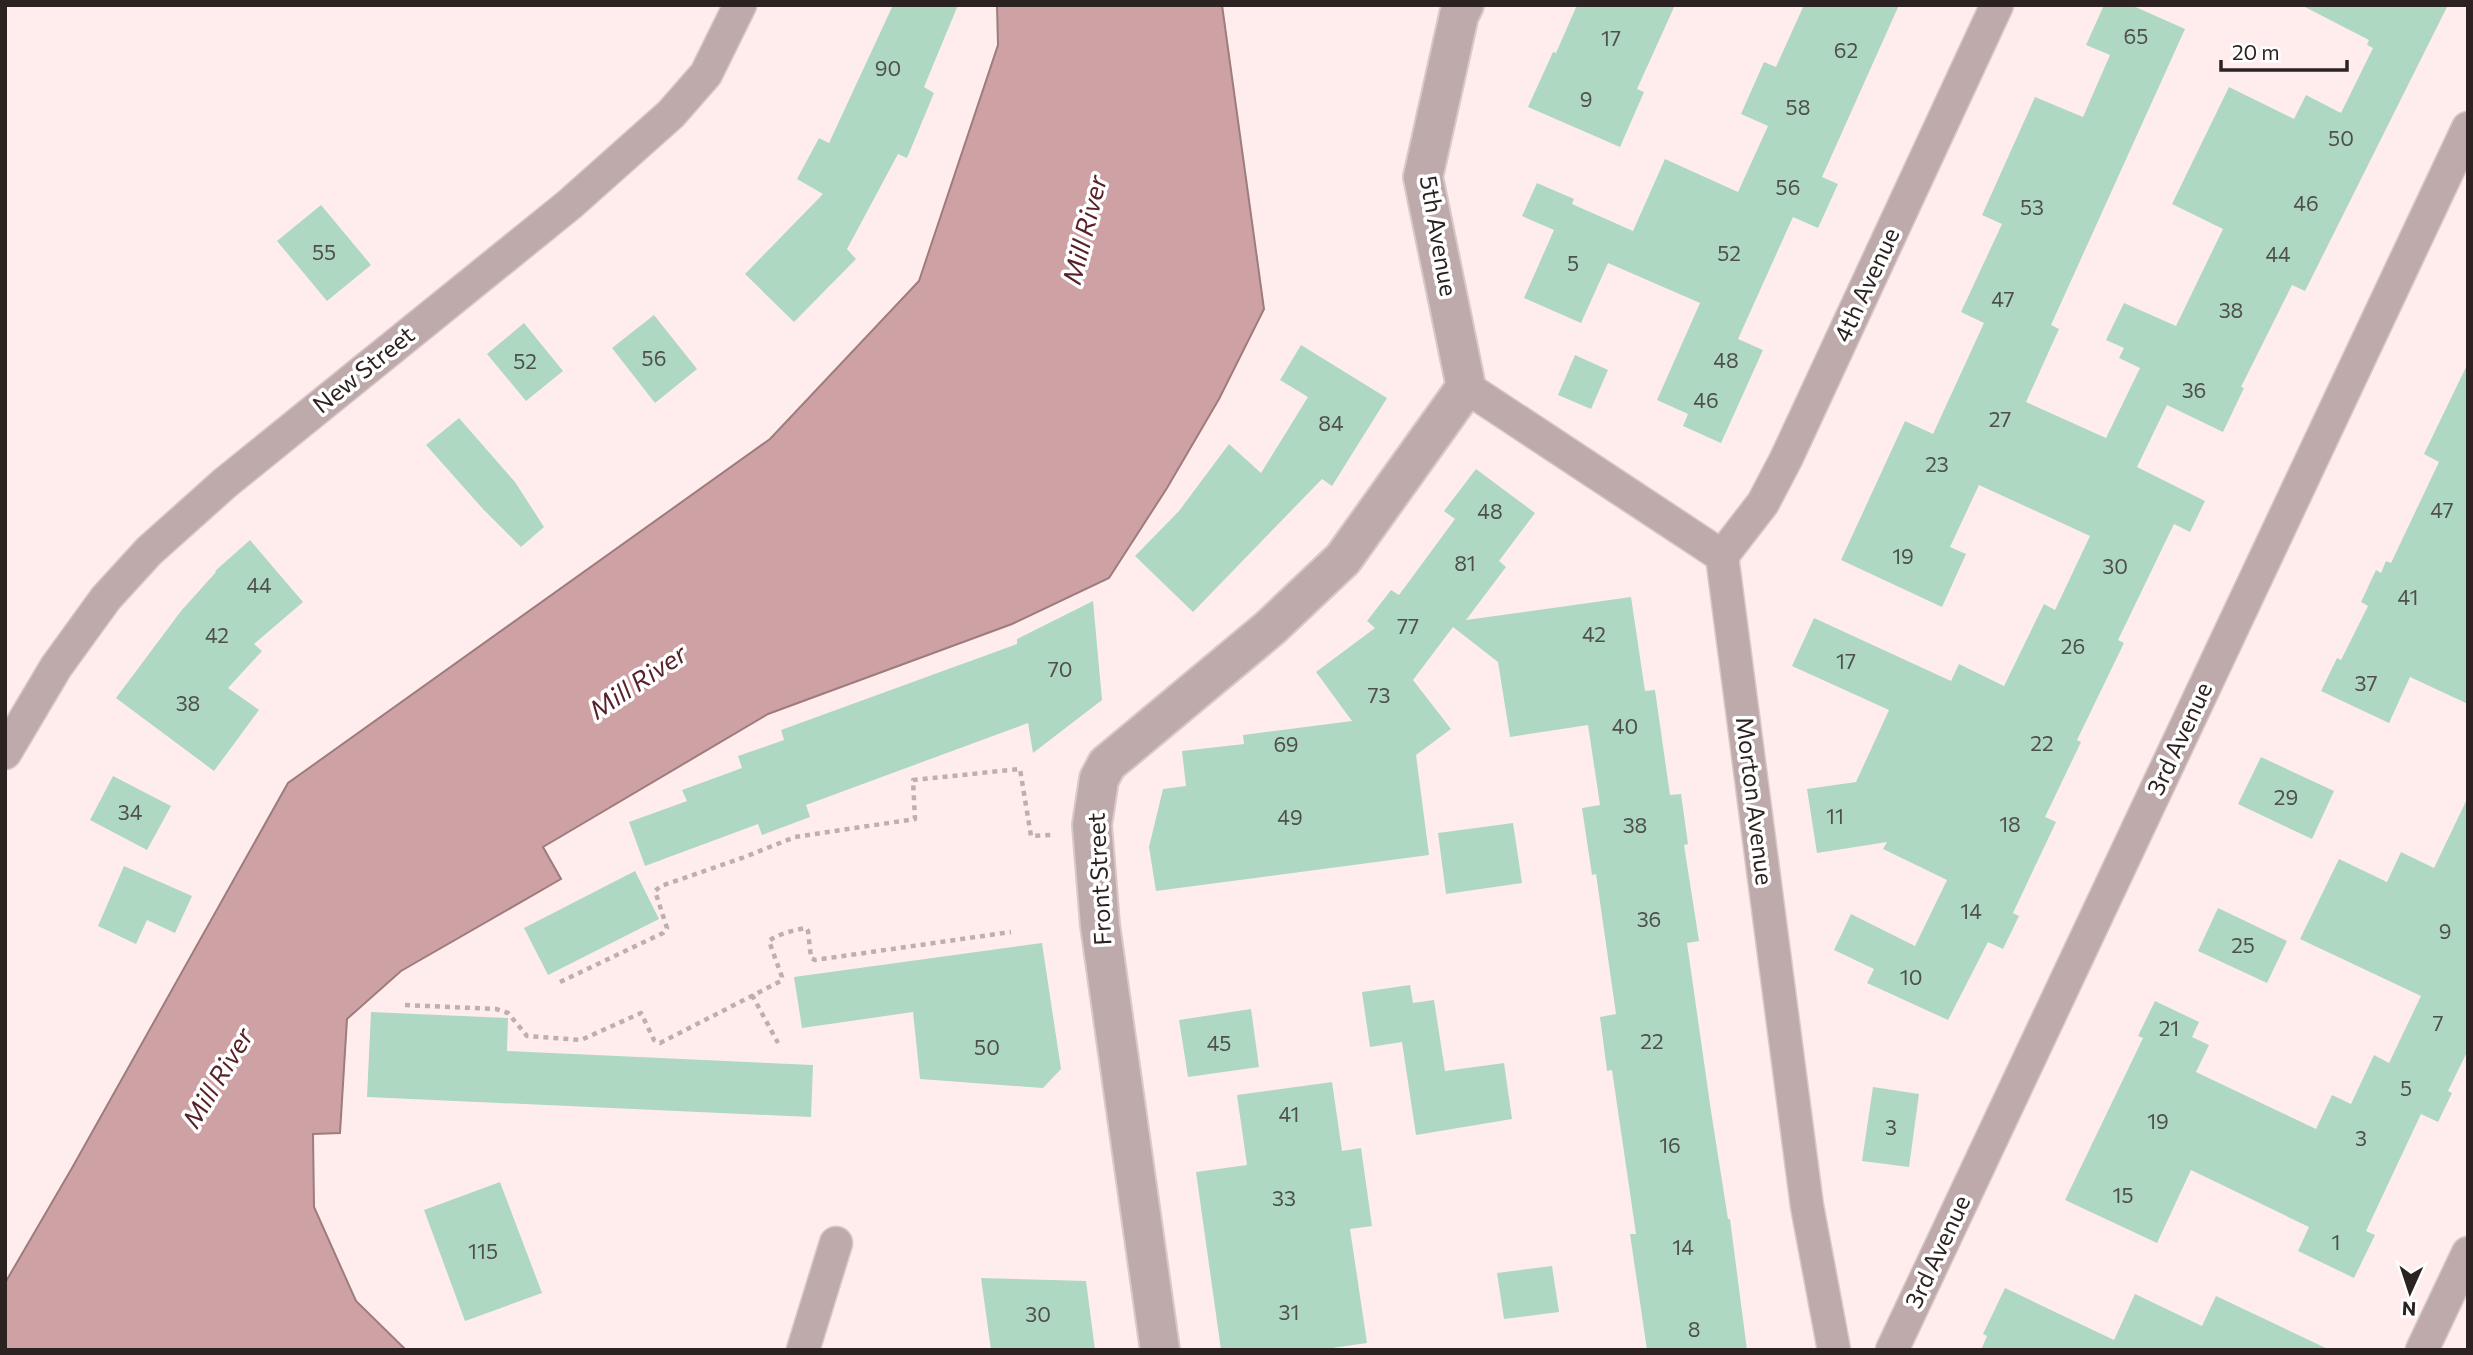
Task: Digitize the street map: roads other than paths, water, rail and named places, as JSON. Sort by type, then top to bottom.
[{"type":"street","name":"New Street","points":[[5,753],[56,667],[106,598],[149,551],[225,483],[570,204],[671,114],[706,74],[740,5]]},
{"type":"street","name":"5th Avenue","points":[[1464,5],[1459,15],[1423,177],[1466,387]]},
{"type":"street","name":"4th Avenue","points":[[1722,556],[1763,503],[1787,458],[1997,5]]},
{"type":"street","name":"3rd Avenue","points":[[1892,1350],[2468,128]]},
{"type":"street","points":[[1466,387],[1722,556]]},
{"type":"street","name":"Front Street","points":[[1160,1350],[1100,925],[1092,825],[1099,779],[1107,764],[1269,628],[1343,559],[1466,387]]},
{"type":"street","name":"Morton Avenue","points":[[1722,556],[1807,1206],[1834,1350]]},
{"type":"street","points":[[803,1350],[836,1243]]},
{"type":"street","points":[[2422,1350],[2467,1254]]},
{"type":"water","name":"Mill River","points":[[997,5],[1222,5],[1264,309],[1219,399],[1167,488],[1109,578],[1012,624],[768,714],[543,847],[561,879],[401,971],[347,1019],[340,1133],[313,1134],[314,1207],[356,1301],[406,1350],[5,1350],[5,1283],[288,783],[770,439],[919,281],[998,45]]}]
